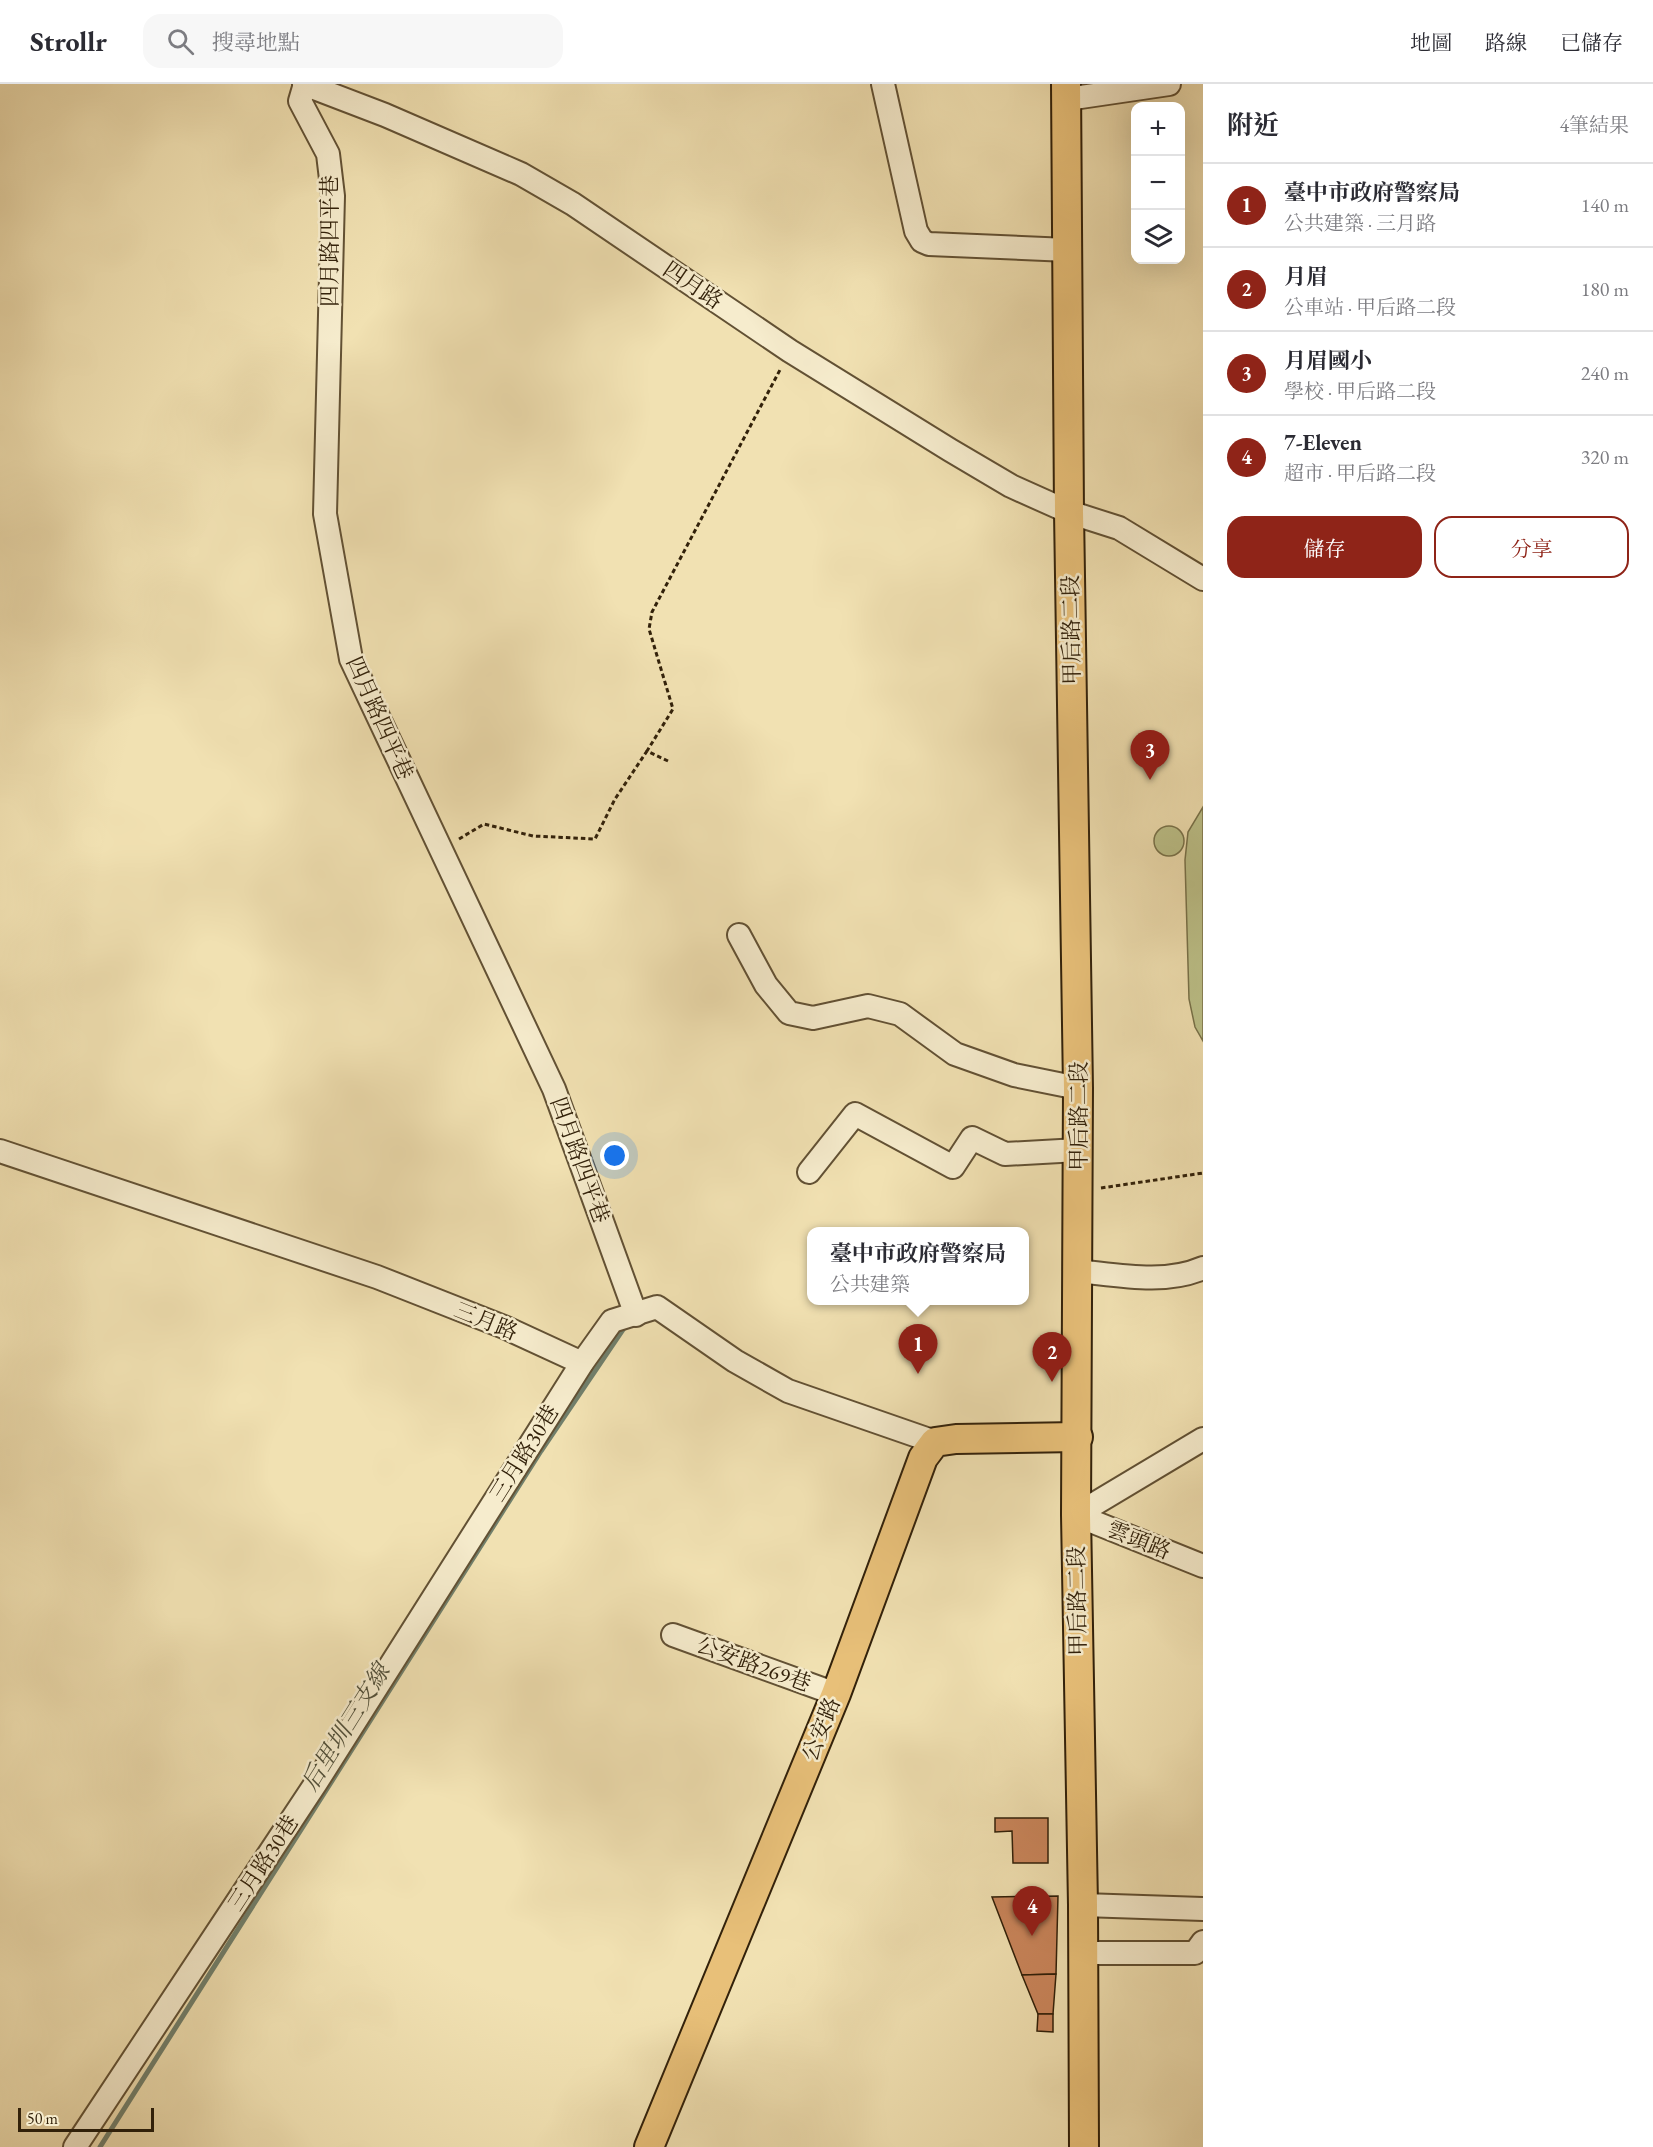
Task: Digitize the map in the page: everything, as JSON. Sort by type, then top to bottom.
[{"type":"main road","name":"甲后路二段","points":[[1066,92],[1069,512],[1078,1088],[1076,1515],[1083,1905],[1084,2147]]},
{"type":"main road","points":[[935,1442],[956,1439],[1078,1437]]},
{"type":"main road","name":"公安路","points":[[649,2147],[836,1694],[923,1458],[935,1442]]},
{"type":"street","name":"四月路","points":[[304,84],[385,115],[521,174],[573,204],[790,351],[950,450],[1011,486],[1069,512],[1119,528],[1203,579]]},
{"type":"street","name":"四月路四平巷","points":[[304,84],[300,101],[328,154],[333,196],[325,514],[351,658],[370,703],[554,1089],[636,1315]]},
{"type":"street","points":[[883,84],[916,231],[922,241],[929,244],[1068,250]]},
{"type":"street","points":[[1066,92],[1169,84]]},
{"type":"street","points":[[739,935],[766,985],[789,1013],[813,1018],[868,1006],[900,1014],[955,1054],[1014,1074],[1078,1088]]},
{"type":"street","points":[[809,1172],[855,1114],[953,1167],[972,1138],[1005,1154],[1078,1150]]},
{"type":"street","name":"三月路","points":[[0,1151],[376,1277],[504,1327],[582,1363]]},
{"type":"street","points":[[1077,1272],[1154,1278],[1189,1274],[1203,1268]]},
{"type":"street","points":[[582,1363],[612,1321],[657,1307],[735,1361],[788,1391],[935,1442]]},
{"type":"street","name":"三月路30巷","points":[[75,2147],[322,1773],[582,1363]]},
{"type":"street","points":[[1076,1515],[1203,1439]]},
{"type":"street","name":"雲頭路","points":[[1076,1515],[1203,1566]]},
{"type":"street","name":"公安路269巷","points":[[673,1635],[836,1694]]},
{"type":"street","points":[[1083,1905],[1203,1909]]},
{"type":"street","points":[[1082,1953],[1195,1953],[1203,1942]]},
{"type":"path","points":[[441,849],[484,824],[532,836],[595,839],[615,799],[673,709],[649,629],[652,612],[790,351]]},
{"type":"path","points":[[647,751],[668,761]]},
{"type":"path","points":[[1078,1192],[1203,1173]]},
{"type":"green space","points":[[1203,807],[1203,1041],[1195,1027],[1189,999],[1185,860],[1188,832]]},
{"type":"green space","points":[[1169,826],[1180,830],[1184,841],[1180,852],[1169,856],[1158,852],[1154,841],[1158,830]]},
{"type":"building","points":[[995,1818],[1048,1818],[1048,1863],[1013,1863],[1012,1831],[995,1832]]},
{"type":"building","points":[[1058,1896],[1056,1974],[1022,1975],[992,1897]]},
{"type":"building","points":[[1056,1974],[1053,2014],[1038,2014],[1022,1975]]},
{"type":"building","points":[[1038,2014],[1053,2014],[1053,2032],[1037,2031]]},
{"type":"waterway","name":"后里圳三支線","points":[[100,2147],[541,1451],[624,1328]]},
{"type":"place","name":"月眉國小","points":[[1150,780]]},
{"type":"place","name":"臺中市政府警察局","points":[[918,1374]]},
{"type":"place","name":"月眉","points":[[1052,1382]]},
{"type":"place","name":"7-Eleven","points":[[1032,1936]]}]
